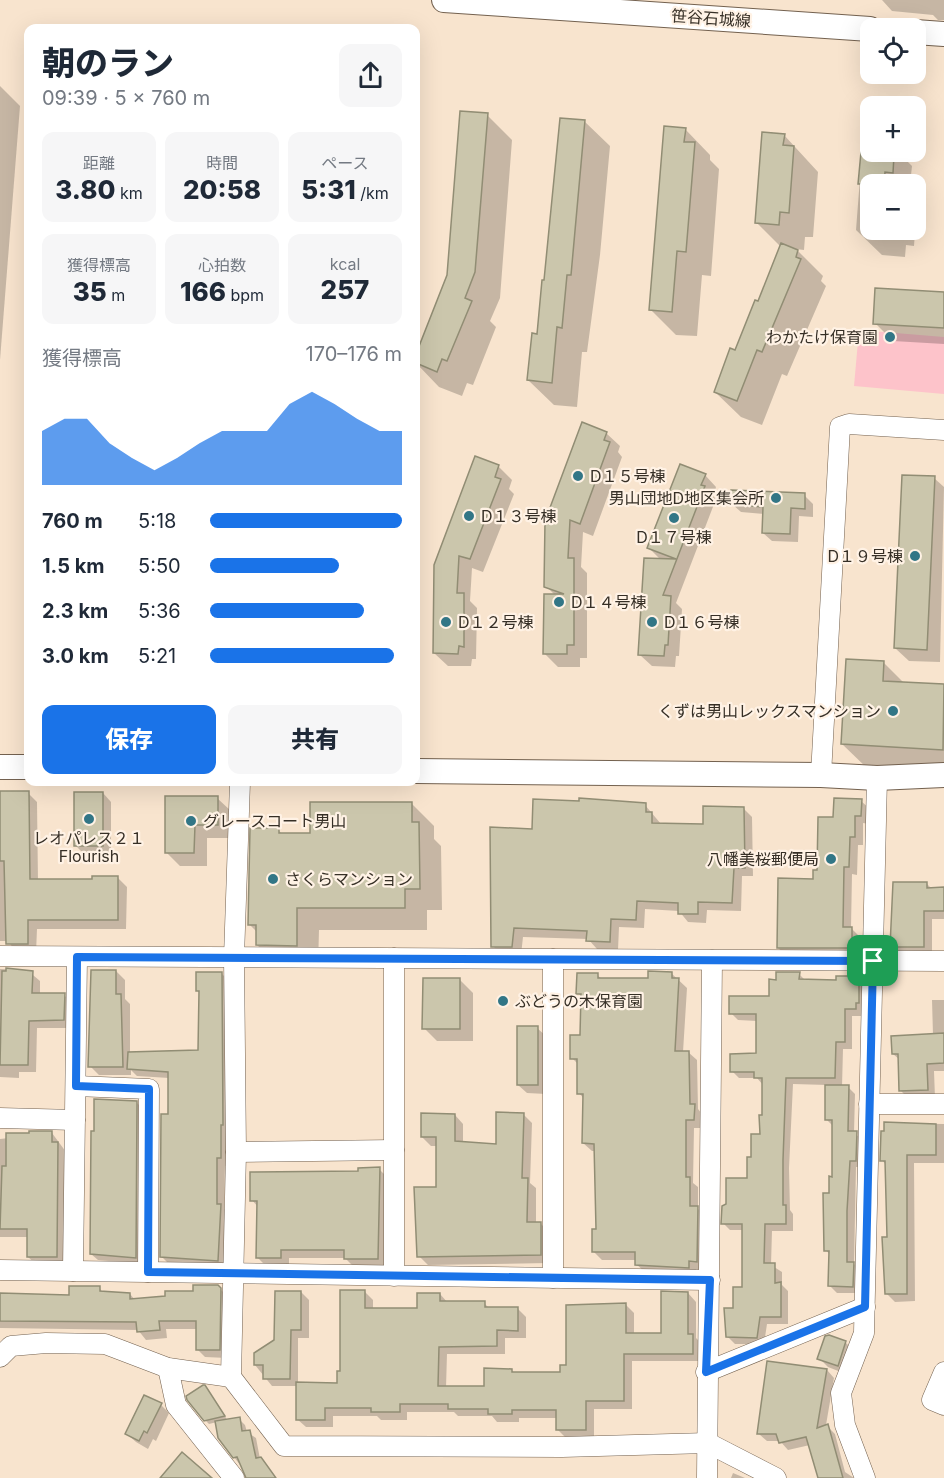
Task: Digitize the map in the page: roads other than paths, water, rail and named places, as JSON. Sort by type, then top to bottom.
[{"type":"street","name":"笹谷石城線","points":[[444,0],[637,6],[860,28]]},
{"type":"street","points":[[926,33],[944,34]]},
{"type":"street","points":[[821,775],[840,427],[849,424],[944,430]]},
{"type":"street","points":[[0,767],[24,767]]},
{"type":"street","points":[[420,771],[821,775],[877,778],[944,775]]},
{"type":"street","points":[[865,1478],[845,1425],[842,1393],[864,1333],[877,778]]},
{"type":"street","points":[[240,786],[234,957],[236,1152],[231,1377],[284,1446],[562,1447],[708,1443],[776,1478]]},
{"type":"street","points":[[0,956],[944,961]]},
{"type":"street","points":[[73,1271],[77,957]]},
{"type":"street","points":[[394,958],[394,1276]]},
{"type":"street","points":[[553,1278],[554,959]]},
{"type":"street","points":[[707,1478],[706,1372],[710,1280],[712,960]]},
{"type":"street","points":[[76,1086],[149,1089],[148,1272]]},
{"type":"street","points":[[869,1104],[944,1104]]},
{"type":"street","points":[[0,1118],[75,1120]]},
{"type":"street","points":[[236,1152],[394,1150]]},
{"type":"street","points":[[0,1270],[710,1280]]},
{"type":"street","points":[[706,1372],[865,1307]]},
{"type":"street","points":[[0,1357],[11,1346],[46,1343],[105,1344],[168,1368],[231,1377]]},
{"type":"street","points":[[168,1368],[176,1405],[234,1478]]},
{"type":"street","points":[[944,1372],[932,1400],[944,1405]]},
{"type":"place","name":"わかたけ保育園","points":[[890,337]]},
{"type":"place","name":"D１５号棟","points":[[578,476]]},
{"type":"place","name":"男山団地D地区集会所","points":[[776,498]]},
{"type":"place","name":"D１３号棟","points":[[469,516]]},
{"type":"place","name":"D１７号棟","points":[[674,518]]},
{"type":"place","name":"D１９号棟","points":[[915,556]]},
{"type":"place","name":"D１４号棟","points":[[559,602]]},
{"type":"place","name":"D１２号棟","points":[[446,622]]},
{"type":"place","name":"D１６号棟","points":[[652,622]]},
{"type":"place","name":"くずは男山レックスマンション","points":[[893,711]]},
{"type":"place","name":"レオパレス２１ Flourish","points":[[89,819]]},
{"type":"place","name":"グレースコート男山","points":[[191,821]]},
{"type":"place","name":"八幡美桜郵便局","points":[[831,859]]},
{"type":"place","name":"さくらマンション","points":[[273,879]]},
{"type":"place","name":"ぶどうの木保育園","points":[[503,1001]]}]
